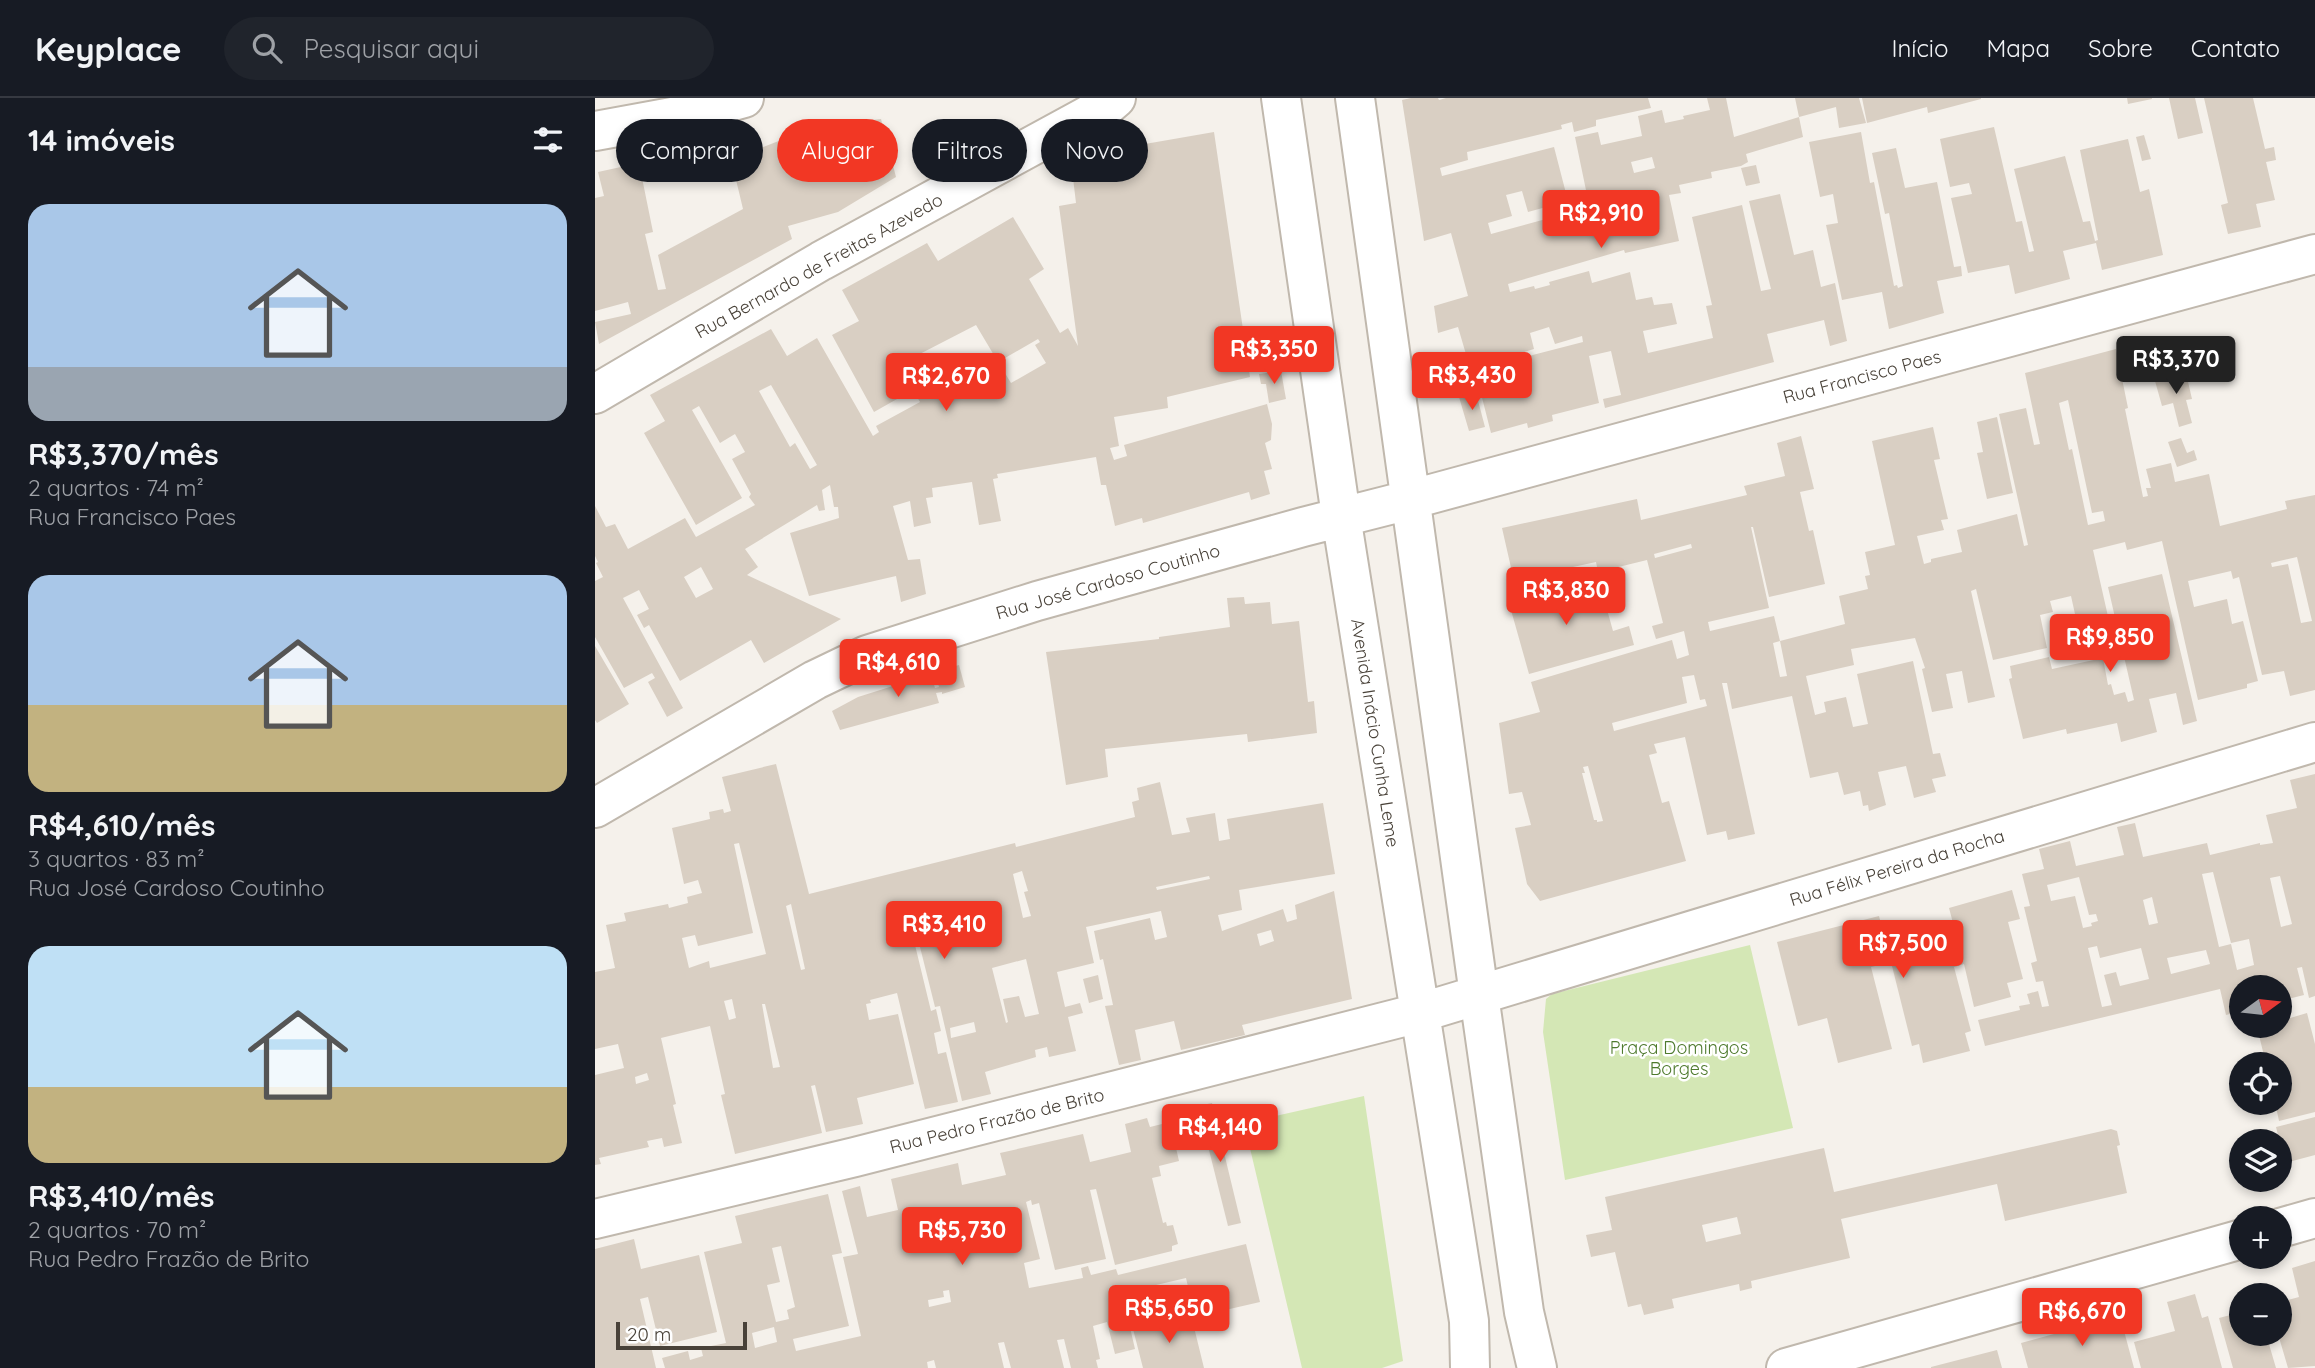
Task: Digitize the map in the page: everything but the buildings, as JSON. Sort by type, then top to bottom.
[{"type":"street","points":[[595,131],[681,106],[744,98]]},
{"type":"street","name":"Rua Bernardo de Freitas Azevedo","points":[[595,394],[821,261],[1116,98]]},
{"type":"street","name":"Avenida Inácio Cunha Leme","points":[[1281,98],[1341,516],[1469,1321],[1471,1368]]},
{"type":"street","points":[[1355,98],[1524,1312],[1537,1368]]},
{"type":"street","name":"Rua Francisco Paes","points":[[1409,500],[2315,254]]},
{"type":"street","name":"Rua José Cardoso Coutinho","points":[[595,808],[815,680],[867,655],[1037,601],[1341,516],[1409,500]]},
{"type":"street","name":"Rua Félix Pereira da Rocha","points":[[1479,995],[2315,742]]},
{"type":"street","name":"Rua Pedro Frazão de Brito","points":[[595,1219],[855,1157],[1419,1013],[1479,995]]},
{"type":"street","points":[[2292,1225],[2315,1218]]},
{"type":"street","points":[[1787,1368],[2229,1243]]},
{"type":"green space","name":"Praça Domingos Borges","points":[[1750,945],[1793,1128],[1565,1180],[1543,1032],[1546,999],[1552,994]]},
{"type":"green space","points":[[1364,1096],[1403,1361],[1382,1368],[1302,1368],[1244,1123]]}]
